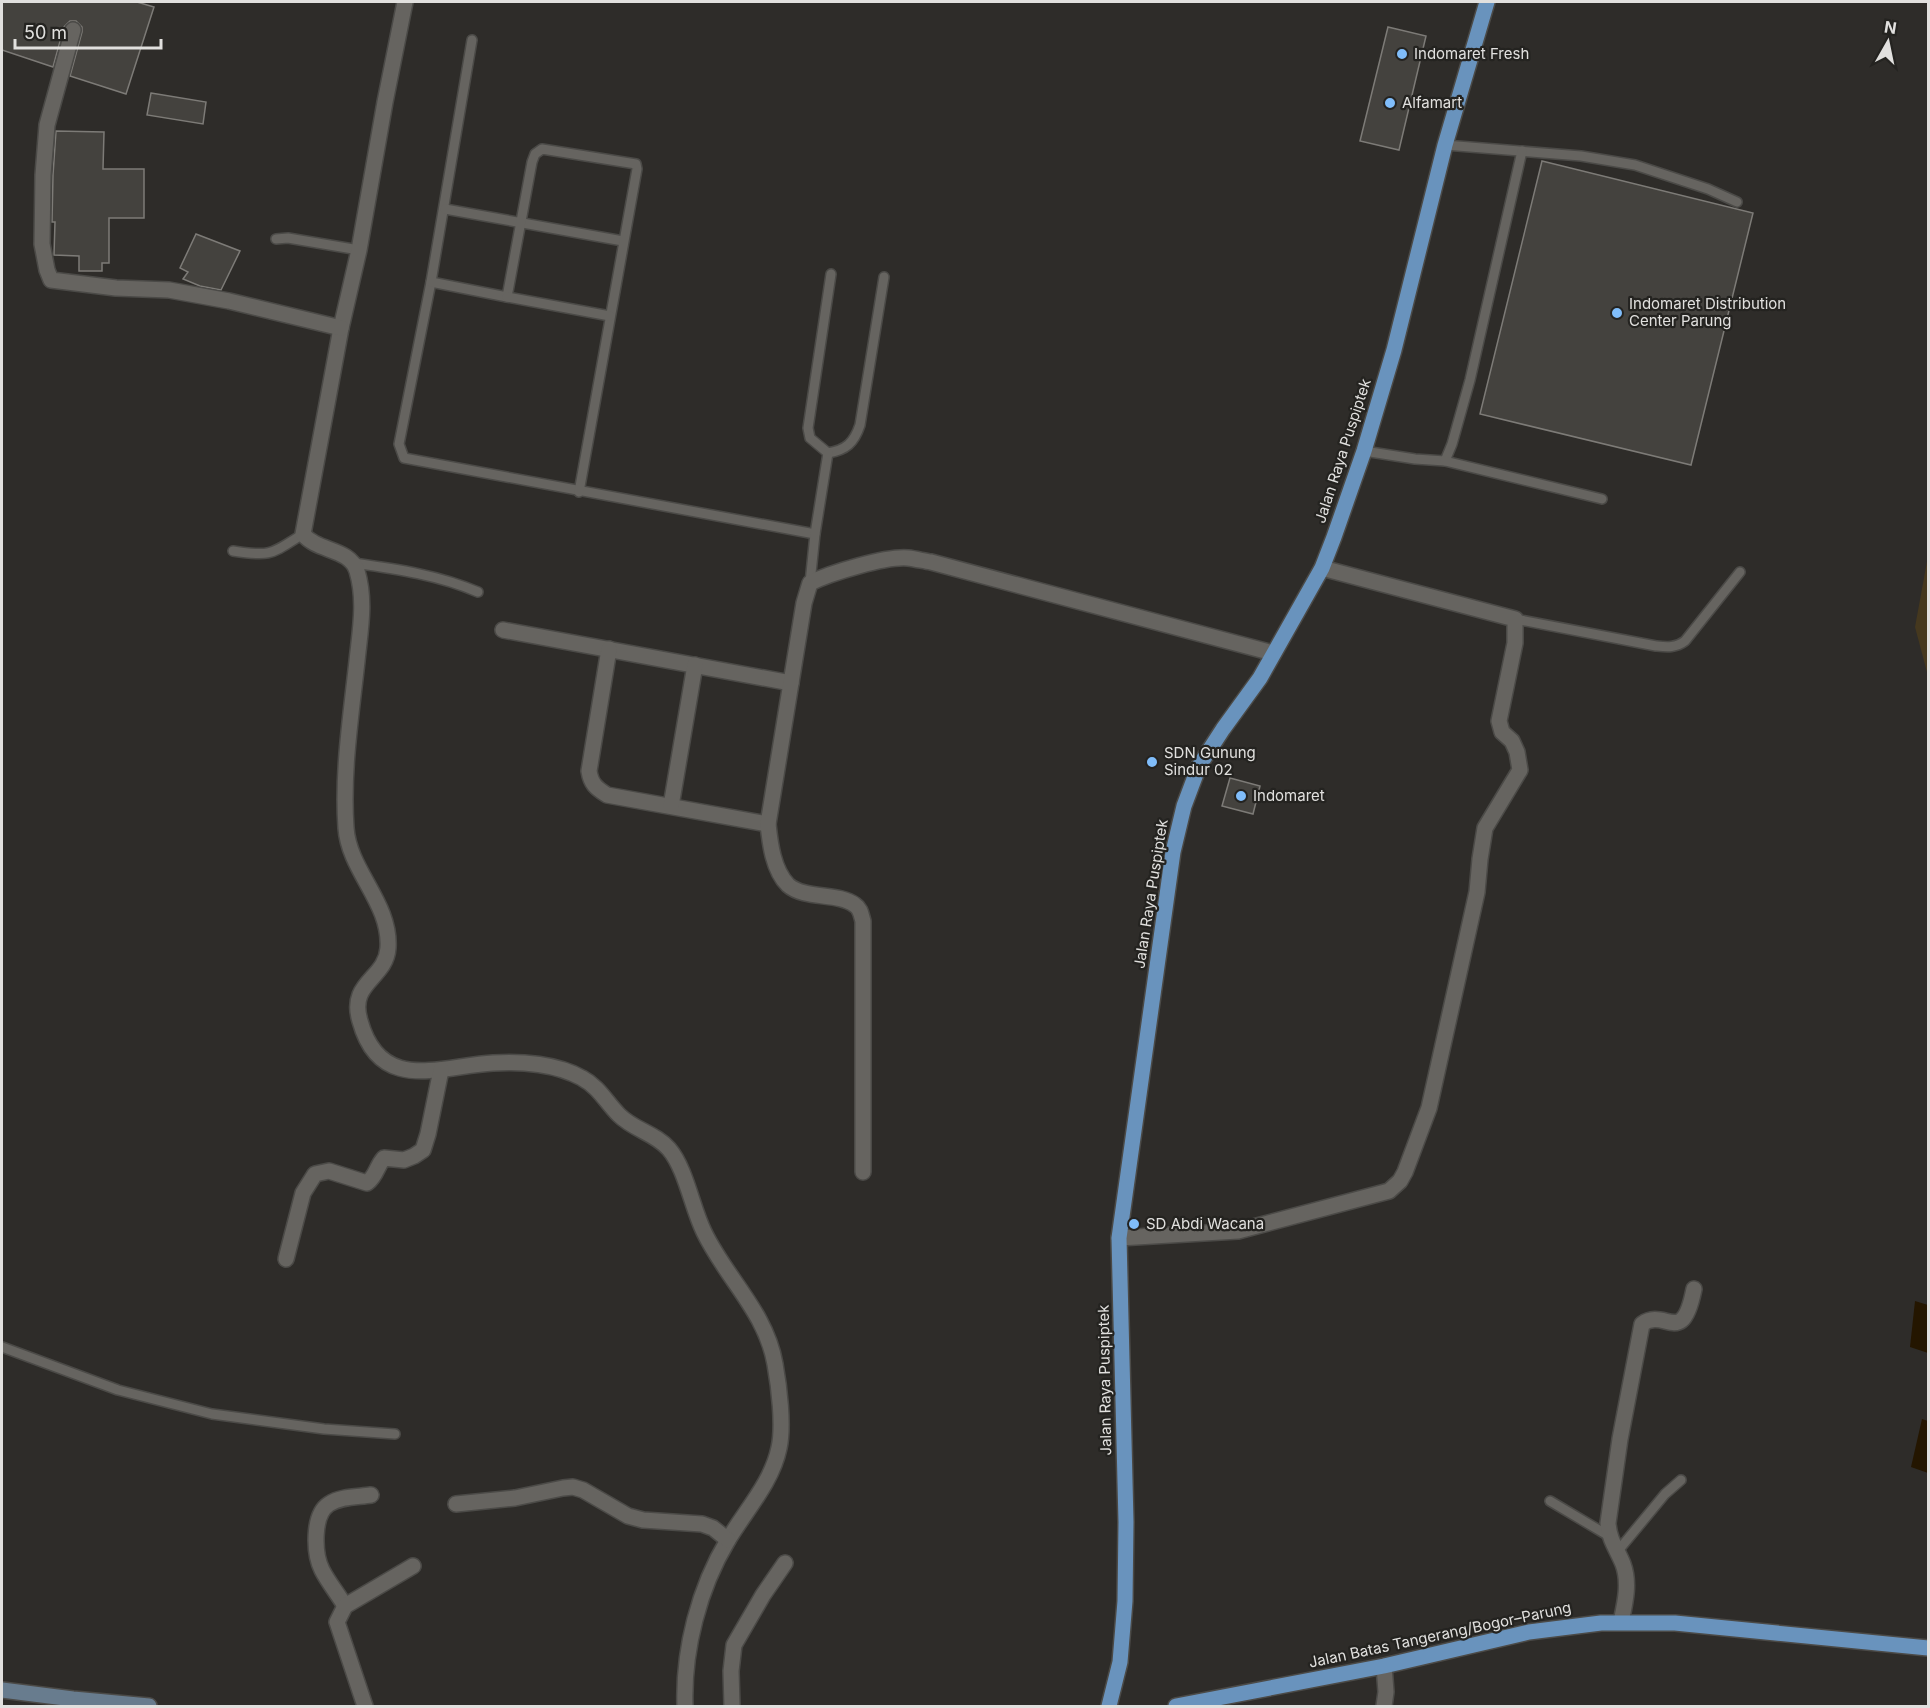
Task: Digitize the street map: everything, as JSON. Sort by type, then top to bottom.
[{"type":"main road","name":"Jalan Raya Puspiptek","points":[[1109,1707],[1120,1662],[1125,1600],[1126,1511],[1119,1238],[1173,852],[1184,806],[1199,766],[1260,678],[1322,568],[1364,452],[1394,350],[1445,145],[1487,2]]},
{"type":"main road","name":"Jalan Batas Tangerang/Bogor–Parung","points":[[1176,1707],[1384,1666],[1529,1632],[1565,1626],[1621,1622],[1675,1623],[1929,1648]]},
{"type":"main road","points":[[2,1690],[149,1707]]},
{"type":"street","points":[[405,2],[303,534],[309,541],[344,556],[354,563],[363,598],[345,780],[346,828],[348,846],[384,918],[388,947],[385,960],[379,970],[362,988],[357,1001],[359,1019],[368,1042],[381,1058],[393,1067],[408,1071],[441,1070],[493,1063],[530,1064],[557,1068],[581,1077],[598,1089],[619,1116],[659,1139],[675,1157],[704,1232],[762,1322],[771,1344],[776,1366],[780,1409],[780,1446],[772,1470],[759,1494],[728,1540],[712,1570],[695,1623],[684,1682],[685,1707]]},
{"type":"street","points":[[73,30],[46,135],[42,244],[51,280],[116,288],[168,290],[229,301],[341,328]]},
{"type":"street","points":[[863,1172],[863,933],[861,911],[846,901],[803,892],[789,886],[774,858],[768,824],[804,603],[810,583],[824,575],[876,561],[906,558],[932,562],[1274,653]]},
{"type":"street","points":[[1119,1238],[1238,1231],[1389,1191],[1400,1181],[1429,1108],[1477,892],[1485,828],[1520,770],[1517,752],[1512,741],[1502,732],[1498,721],[1515,643],[1515,619],[1322,568]]},
{"type":"street","points":[[503,630],[791,683]]},
{"type":"street","points":[[609,649],[589,771],[591,782],[597,789],[607,795],[768,824]]},
{"type":"street","points":[[671,806],[694,665]]},
{"type":"street","points":[[286,1259],[303,1193],[315,1174],[329,1171],[367,1183],[374,1178],[379,1163],[384,1158],[404,1160],[423,1150],[441,1070]]},
{"type":"street","points":[[1621,1622],[1627,1582],[1623,1564],[1609,1536],[1608,1523],[1620,1439],[1642,1324],[1650,1320],[1672,1323],[1682,1320],[1688,1312],[1694,1289]]},
{"type":"street","points":[[456,1504],[515,1498],[573,1487],[583,1490],[628,1516],[644,1520],[702,1524],[713,1528],[728,1540]]},
{"type":"street","points":[[345,1606],[321,1569],[316,1537],[318,1522],[322,1510],[328,1504],[339,1499],[371,1496]]},
{"type":"street","points":[[732,1707],[730,1671],[734,1645],[785,1563]]},
{"type":"street","points":[[365,1707],[337,1622],[345,1606],[413,1566]]},
{"type":"street","points":[[1384,1666],[1386,1692],[1384,1707]]},
{"type":"lane","points":[[472,40],[432,282],[399,444],[404,458],[814,534]]},
{"type":"lane","points":[[1445,145],[1581,156],[1635,165],[1708,189],[1737,202]]},
{"type":"lane","points":[[507,297],[535,154],[542,149],[636,164],[637,169],[579,492]]},
{"type":"lane","points":[[1445,461],[1470,380],[1522,151]]},
{"type":"lane","points":[[445,209],[623,241]]},
{"type":"lane","points":[[276,239],[288,238],[359,250]]},
{"type":"lane","points":[[831,274],[808,428],[810,438],[828,453],[850,446],[857,435],[884,277]]},
{"type":"lane","points":[[432,282],[610,316]]},
{"type":"lane","points":[[1364,452],[1445,461],[1602,498]]},
{"type":"lane","points":[[810,583],[814,534],[828,453]]},
{"type":"lane","points":[[233,551],[256,555],[268,554],[303,534]]},
{"type":"lane","points":[[354,563],[452,581],[478,592]]},
{"type":"lane","points":[[1515,619],[1656,646],[1672,647],[1686,640],[1740,572]]},
{"type":"lane","points":[[2,1347],[118,1390],[212,1414],[324,1429],[395,1434]]},
{"type":"lane","points":[[1617,1552],[1665,1494],[1681,1480]]},
{"type":"lane","points":[[1550,1501],[1609,1536]]},
{"type":"shaded area","points":[[1928,556],[1928,676],[1915,627]]},
{"type":"shaded area","points":[[1915,1301],[1928,1305],[1928,1353],[1910,1347]]},
{"type":"shaded area","points":[[1922,1419],[1928,1421],[1928,1473],[1911,1467]]},
{"type":"building","points":[[2,2],[137,2],[154,7],[126,94],[70,76],[82,32],[82,27],[76,21],[70,21],[64,27],[53,67],[2,50]]},
{"type":"building","points":[[1388,27],[1426,36],[1399,150],[1360,141]]},
{"type":"building","points":[[151,93],[206,102],[203,124],[147,115]]},
{"type":"building","points":[[56,131],[104,132],[103,169],[144,169],[144,218],[109,218],[109,263],[102,263],[102,271],[79,271],[79,256],[54,255],[55,222],[52,222]]},
{"type":"building","name":"Indomaret Distribution Center Parung","points":[[1542,161],[1753,213],[1691,465],[1480,414]]},
{"type":"building","points":[[196,234],[240,251],[221,290],[200,286],[183,279],[188,272],[180,268]]},
{"type":"building","name":"Indomaret","points":[[1230,778],[1260,786],[1253,814],[1222,806]]},
{"type":"place","name":"Indomaret Fresh","points":[[1402,54]]},
{"type":"place","name":"Alfamart","points":[[1390,103]]},
{"type":"place","name":"Indomaret Distribution Center Parung","points":[[1617,313]]},
{"type":"place","name":"SDN Gunung Sindur 02","points":[[1152,762]]},
{"type":"place","name":"Indomaret","points":[[1241,796]]},
{"type":"place","name":"SD Abdi Wacana","points":[[1134,1224]]}]
